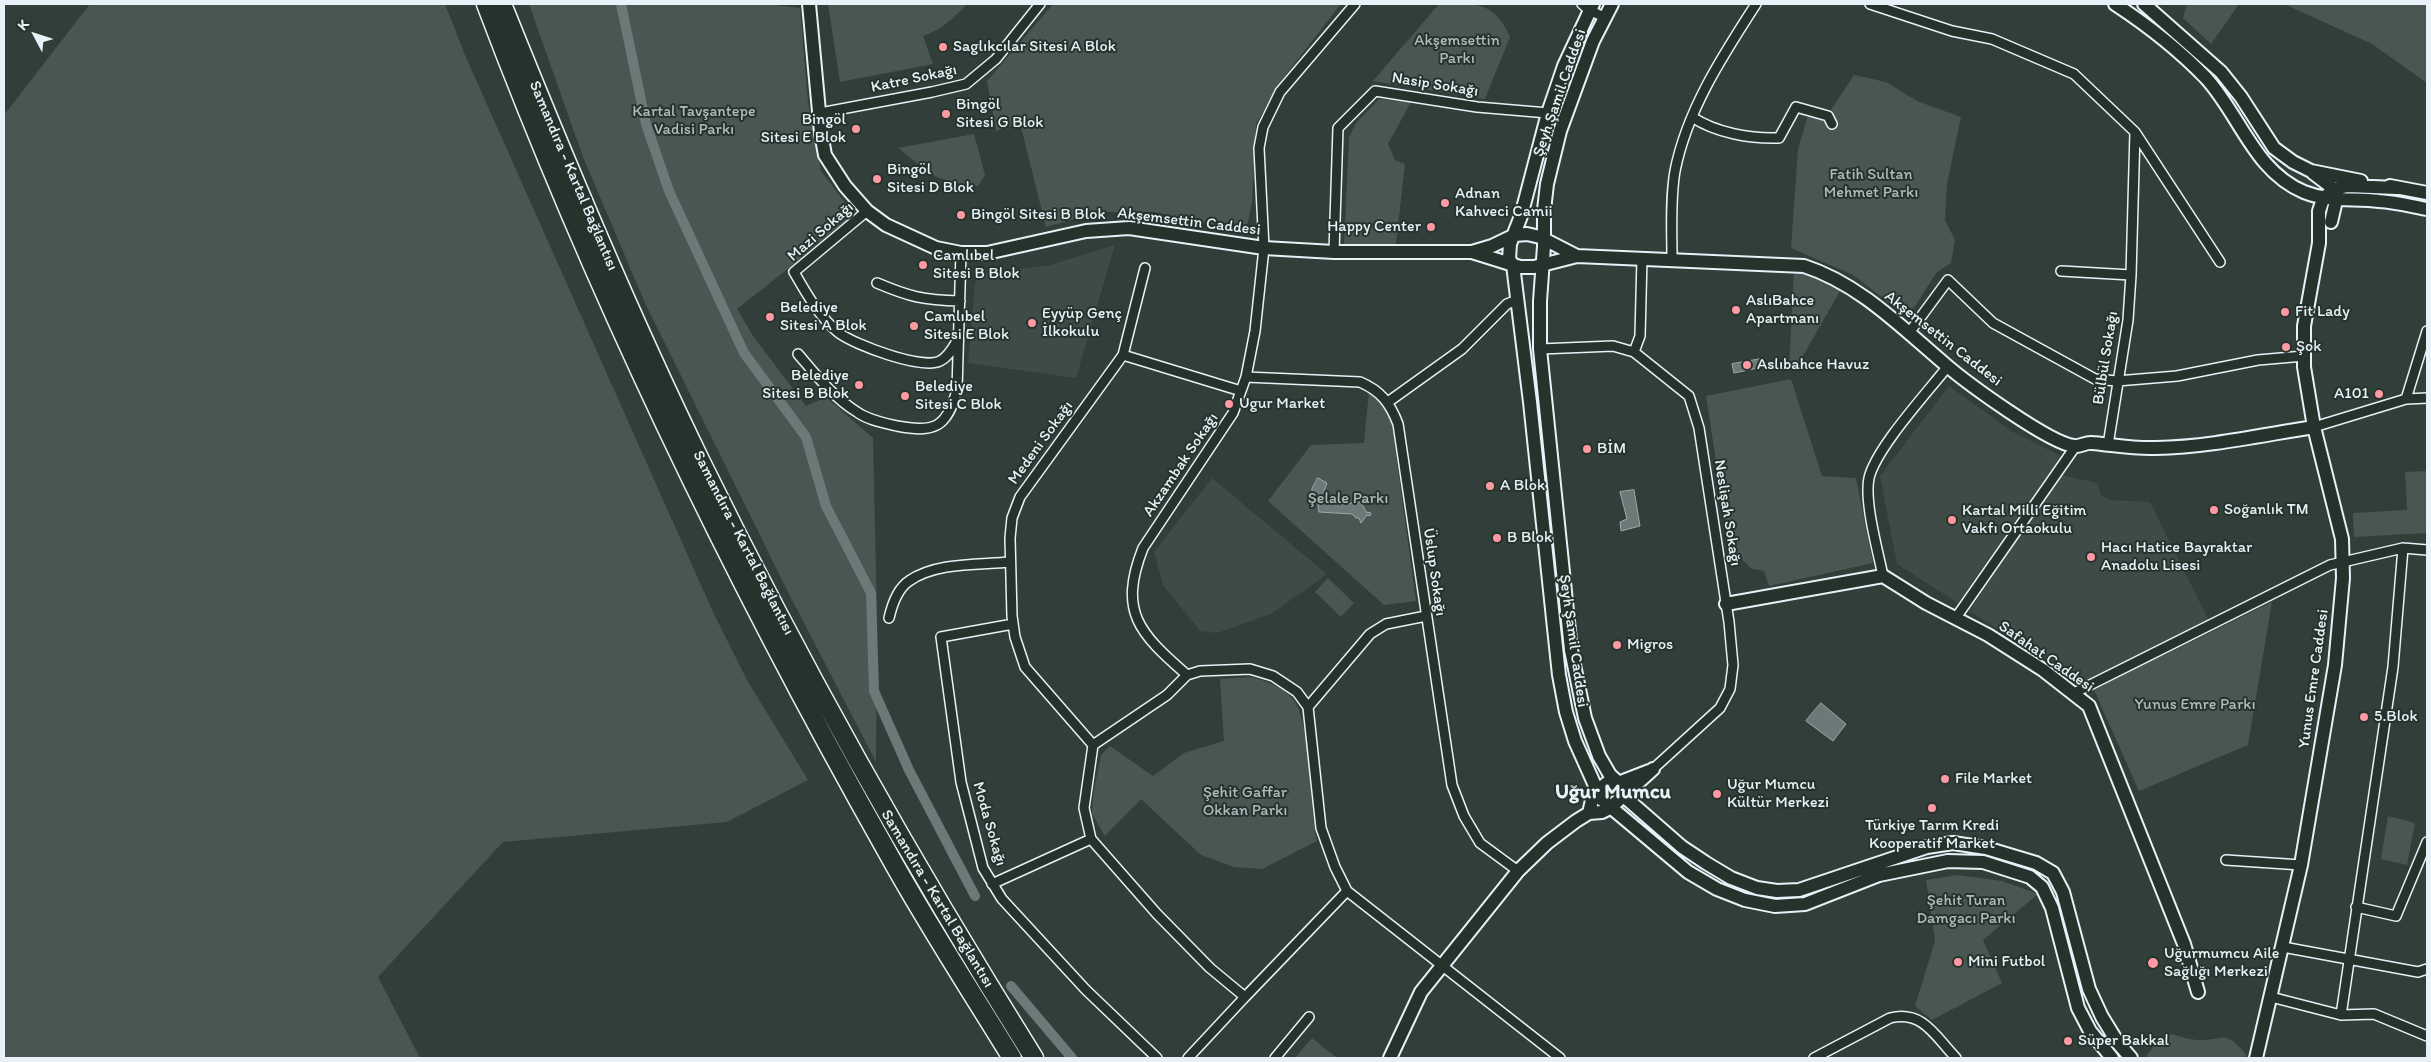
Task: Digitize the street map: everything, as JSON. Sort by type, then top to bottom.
[{"type":"highway","points":[[476,4],[516,83]]},
{"type":"highway","name":"Samandıra - Kartal Bağlantısı","points":[[486,4],[516,83],[610,310],[686,472],[772,642],[890,858],[1012,1058]]},
{"type":"highway","name":"Samandıra - Kartal Bağlantısı","points":[[502,4],[628,304],[701,462],[797,649],[893,825],[978,969],[1034,1058]]},
{"type":"highway","points":[[512,4],[534,82]]},
{"type":"street","name":"Akşemsettin Caddesi","points":[[809,4],[825,155],[845,186],[867,212],[886,225],[936,248],[961,253],[987,253],[1086,232],[1128,228],[1264,248],[1334,252],[1472,252],[1492,246],[1514,235],[1533,235],[1577,256]]},
{"type":"street","name":"Katre Sokağı","points":[[820,113],[966,84],[996,58],[1040,4]]},
{"type":"street","name":"Akzambak Sokağı","points":[[1187,675],[1152,642],[1141,628],[1134,612],[1131,598],[1134,572],[1143,548],[1233,413],[1246,377],[1255,331],[1264,248],[1259,148],[1263,127],[1280,92],[1355,4]]},
{"type":"street","name":"Şeyh Şamil Caddesi","points":[[1612,4],[1604,17],[1560,130],[1547,184],[1544,210],[1540,350],[1571,650],[1586,718],[1599,756],[1610,775],[1618,783],[1626,796],[1682,848],[1731,878],[1757,888],[1777,891],[1799,890],[1927,848],[1953,843],[1986,848],[2036,863],[2053,873],[2063,892],[2089,989],[2106,1024],[2131,1058]]},
{"type":"street","points":[[1672,259],[1675,171],[1692,117],[1705,90],[1756,4]]},
{"type":"street","points":[[1870,4],[1952,31],[1992,39],[2074,74],[2135,132],[2220,262]]},
{"type":"street","points":[[2115,4],[2142,21],[2206,79],[2234,115],[2254,150],[2265,164],[2302,191],[2319,211]]},
{"type":"street","points":[[2144,4],[2221,72],[2241,97],[2274,148],[2293,162],[2311,171],[2427,194]]},
{"type":"street","name":"Şeyh Şamil Caddesi","points":[[1588,6],[1548,113],[1509,252],[1513,265],[1518,300],[1559,675],[1566,712],[1575,741],[1597,791],[1601,799],[1610,808],[1633,824],[1688,872],[1717,889],[1745,900],[1775,906],[1805,904],[1879,875],[1948,861],[1983,862],[2030,877],[2042,888],[2052,908],[2078,1008],[2090,1031],[2112,1058]]},
{"type":"street","points":[[1588,6],[1604,17]]},
{"type":"street","name":"Nasip Sokağı","points":[[1334,252],[1338,128],[1375,91],[1477,107],[1548,113]]},
{"type":"street","points":[[1692,117],[1705,126],[1767,139],[1779,138],[1796,107],[1828,116],[1832,124]]},
{"type":"street","name":"Bülbül Sokağı","points":[[2108,445],[2117,381],[2127,330],[2132,275],[2135,132]]},
{"type":"street","points":[[2311,171],[2331,196],[2331,222]]},
{"type":"street","points":[[2319,243],[2319,211],[2331,196],[2348,186],[2397,188]]},
{"type":"street","points":[[2302,191],[2351,201],[2378,201],[2427,209]]},
{"type":"street","points":[[2319,243],[2331,222],[2351,201]]},
{"type":"street","name":"Mazi Sokağı","points":[[867,212],[794,272],[816,308],[839,333],[856,343],[924,364],[940,361],[950,352],[958,338]]},
{"type":"street","name":"Yunus Emre Caddesi","points":[[2256,1058],[2301,865],[2335,666],[2343,562],[2342,539],[2314,427],[2304,367],[2304,326],[2319,243]]},
{"type":"street","name":"Akşemsettin Caddesi","points":[[1472,252],[1513,265],[1528,267],[1577,256],[1804,266],[1817,270],[1849,288],[1885,312],[1948,366],[2028,422],[2060,442],[2075,447]]},
{"type":"street","points":[[798,354],[828,389],[859,414],[886,424],[916,429],[932,428],[943,422],[952,408],[957,390],[961,253]]},
{"type":"street","points":[[1634,352],[1640,336],[1642,258]]},
{"type":"street","points":[[1145,268],[1123,355],[1241,391]]},
{"type":"street","points":[[2061,271],[2132,275]]},
{"type":"street","points":[[1909,333],[1948,280],[1993,323],[2095,379],[2117,381],[2177,376],[2258,360],[2304,356]]},
{"type":"street","points":[[877,283],[907,296],[926,300],[960,301]]},
{"type":"street","points":[[1388,402],[1462,349],[1507,304],[1518,300]]},
{"type":"street","points":[[2406,399],[2427,331]]},
{"type":"street","name":"Neslişah Sokağı","points":[[1540,350],[1613,346],[1634,352],[1689,396],[1699,428],[1726,604],[1733,665],[1730,689],[1720,708],[1653,770]]},
{"type":"street","name":"Medeni Sokağı","points":[[1093,745],[1025,667],[1013,624],[1010,538],[1012,518],[1020,497],[1123,355]]},
{"type":"street","points":[[1726,604],[1883,576],[1871,512],[1869,479],[1878,456],[1948,366]]},
{"type":"street","name":"Üslup Sokağı","points":[[1246,377],[1360,382],[1374,388],[1388,402],[1398,424],[1452,785],[1464,816],[1480,843],[1518,871]]},
{"type":"street","points":[[1955,619],[2075,447],[2089,442],[2158,448],[2225,442],[2314,427],[2406,399],[2427,398]]},
{"type":"street","points":[[2341,1015],[2393,667],[2403,548]]},
{"type":"street","points":[[2074,693],[2330,565],[2403,548],[2427,550]]},
{"type":"street","points":[[889,618],[898,592],[908,581],[936,570],[1010,562]]},
{"type":"street","name":"Safahat Caddesi","points":[[1883,576],[1955,619],[1988,636],[2042,670],[2089,706],[2184,944],[2198,992]]},
{"type":"street","points":[[1308,707],[1370,634],[1386,624],[1426,616]]},
{"type":"street","name":"Moda Sokağı","points":[[1013,624],[941,637],[960,782],[983,868],[1002,899],[1086,990],[1157,1058]]},
{"type":"street","points":[[1245,997],[1210,968],[1157,914],[1092,840],[1084,808],[1093,745],[1167,695],[1187,675],[1200,671],[1224,668],[1250,669],[1274,676],[1297,692],[1308,707],[1321,828],[1334,867],[1347,891],[1560,1058]]},
{"type":"street","points":[[1589,813],[1592,800],[1597,791],[1607,783],[1618,783],[1653,770]]},
{"type":"street","points":[[1390,1058],[1421,992],[1518,871],[1548,843],[1589,813],[1602,812],[1610,808],[1626,796],[1653,770]]},
{"type":"street","points":[[992,884],[1092,840]]},
{"type":"street","points":[[2356,907],[2396,916],[2427,842]]},
{"type":"street","points":[[2226,860],[2301,865]]},
{"type":"street","points":[[1188,1058],[1347,891]]},
{"type":"street","points":[[2283,946],[2418,972],[2427,969]]},
{"type":"street","points":[[2271,997],[2341,1015],[2374,1014],[2427,1036]]},
{"type":"street","points":[[1814,1058],[1890,1018],[1903,1015],[1917,1018],[1956,1058]]},
{"type":"street","points":[[1276,1058],[1309,1018]]},
{"type":"shaded area","name":"Eyyüp Genç İlkokulu","points":[[1115,245],[1076,378],[968,363],[975,283],[981,274],[1050,265]]},
{"type":"shaded area","name":"Aslıbahce Havuz","points":[[1761,359],[1763,367],[1734,373],[1732,364]]},
{"type":"shaded area","name":"Kartal Milli Eğitim Vakfı Ortaokulu","points":[[1949,386],[2011,431],[2061,456],[1958,603],[1897,564],[1880,476]]},
{"type":"shaded area","name":"Hacı Hatice Bayraktar Anadolu Lisesi","points":[[2061,475],[2097,483],[2101,495],[2109,500],[2150,502],[2210,623],[2084,682],[1969,611]]},
{"type":"shaded area","points":[[1212,478],[1327,574],[1271,614],[1217,633],[1200,631],[1163,585],[1154,552]]},
{"type":"shaded area","points":[[1318,478],[1327,483],[1324,491],[1326,501],[1341,504],[1361,502],[1366,512],[1371,513],[1370,516],[1367,515],[1361,523],[1359,518],[1352,514],[1319,512],[1318,504],[1313,500],[1312,489]]},
{"type":"shaded area","points":[[1634,490],[1640,526],[1621,531],[1620,522],[1627,519],[1620,492]]},
{"type":"shaded area","points":[[1821,703],[1846,724],[1833,741],[1806,721]]},
{"type":"green space","points":[[90,4],[445,4],[465,55],[713,612],[747,680],[808,780],[727,822],[503,842],[378,977],[420,1058],[4,1058],[4,115]]},
{"type":"green space","name":"Kartal Tavşantepe Vadisi Parkı","points":[[529,4],[767,4],[800,8],[808,102],[821,171],[855,216],[737,309],[753,336],[806,406],[826,397],[873,438],[877,619],[876,762],[789,594],[645,303],[583,157]]},
{"type":"green space","points":[[828,4],[967,4],[947,23],[923,36],[933,64],[840,82]]},
{"type":"green space","points":[[1053,4],[1341,4],[1277,86],[1256,124],[1252,203],[1246,231],[1154,212],[1100,212],[1046,227],[1020,123],[996,131],[987,81]]},
{"type":"green space","name":"Akşemsettin Parkı","points":[[1439,4],[1473,5],[1490,10],[1504,25],[1510,37],[1485,99],[1373,81]]},
{"type":"green space","points":[[2187,4],[2239,4],[2211,44],[2183,18]]},
{"type":"green space","points":[[2284,4],[2427,4],[2427,83],[2372,44]]},
{"type":"green space","name":"Fatih Sultan Mehmet Parkı","points":[[1854,75],[1886,82],[1917,101],[1961,117],[1947,184],[1945,220],[1955,240],[1951,263],[1937,272],[1908,317],[1853,275],[1791,248],[1798,149],[1808,115],[1831,110]]},
{"type":"green space","name":"Akşemsettin Parkı","points":[[1379,99],[1411,102],[1388,144],[1395,160],[1405,164],[1396,244],[1344,245],[1349,137],[1356,123]]},
{"type":"green space","points":[[974,134],[985,175],[978,186],[943,180],[926,170],[898,148]]},
{"type":"green space","points":[[1794,269],[1843,286],[1800,361],[1789,368]]},
{"type":"green space","points":[[1791,379],[1822,476],[1856,478],[1873,563],[1769,586],[1764,571],[1752,569],[1729,547],[1706,396]]},
{"type":"green space","name":"Şelale Parkı","points":[[1369,391],[1382,401],[1391,418],[1416,601],[1384,605],[1268,501],[1311,445],[1364,443]]},
{"type":"green space","points":[[2427,471],[2427,533],[2354,537],[2353,513],[2407,510],[2405,472]]},
{"type":"green space","points":[[1328,578],[1354,603],[1341,617],[1315,592]]},
{"type":"green space","name":"Yunus Emre Parkı","points":[[2272,602],[2248,745],[2139,791],[2094,690],[2163,653],[2164,655]]},
{"type":"green space","name":"Şehit Gaffar Okkan Parkı","points":[[1251,677],[1268,682],[1283,690],[1292,698],[1298,709],[1307,744],[1317,841],[1262,869],[1234,867],[1201,855],[1141,799],[1105,836],[1092,814],[1093,795],[1101,755],[1110,746],[1153,776],[1184,753],[1224,741],[1220,679]]},
{"type":"green space","points":[[2388,816],[2415,823],[2407,865],[2381,859]]},
{"type":"green space","name":"Şehit Turan Damgacı Parkı","points":[[1957,875],[2002,881],[2038,894],[1983,940],[2002,983],[1932,1020],[1915,1006],[1935,941],[1926,880]]},
{"type":"green space","points":[[2171,1034],[2195,1040],[2229,1039],[2240,1047],[2247,1056],[2246,1058],[2148,1058],[2146,1056],[2160,1038]]},
{"type":"green space","points":[[1312,1038],[1337,1058],[1295,1058]]},
{"type":"waterway","points":[[621,4],[646,124],[669,191],[744,353],[806,437],[826,506],[871,593],[874,691],[909,770],[975,896]]},
{"type":"waterway","points":[[1011,986],[1072,1058]]},
{"type":"place","name":"Saglıkcılar Sitesi A Blok","points":[[943,47]]},
{"type":"place","name":"Bingöl Sitesi G Blok","points":[[946,114]]},
{"type":"place","name":"Bingöl Sitesi E Blok","points":[[856,129]]},
{"type":"place","name":"Bingöl Sitesi D Blok","points":[[877,179]]},
{"type":"place","name":"Adnan Kahveci Camii","points":[[1445,203]]},
{"type":"place","name":"Bingöl Sitesi B Blok","points":[[961,215]]},
{"type":"place","name":"Happy Center","points":[[1431,227]]},
{"type":"place","name":"Camlıbel Sitesi B Blok","points":[[923,265]]},
{"type":"place","name":"AslıBahce Apartmanı","points":[[1736,310]]},
{"type":"place","name":"Fit Lady","points":[[2285,312]]},
{"type":"place","name":"Belediye Sitesi A Blok","points":[[770,317]]},
{"type":"place","name":"Eyyüp Genç İlkokulu","points":[[1032,323]]},
{"type":"place","name":"Camlıbel Sitesi E Blok","points":[[914,326]]},
{"type":"place","name":"Şok","points":[[2286,347]]},
{"type":"place","name":"Aslıbahce Havuz","points":[[1747,365]]},
{"type":"place","name":"Belediye Sitesi B Blok","points":[[859,385]]},
{"type":"place","name":"A101","points":[[2379,394]]},
{"type":"place","name":"Belediye Sitesi C Blok","points":[[905,396]]},
{"type":"place","name":"Ugur Market","points":[[1229,404]]},
{"type":"place","name":"BİM","points":[[1587,449]]},
{"type":"place","name":"A Blok","points":[[1490,486]]},
{"type":"place","name":"Soğanlık TM","points":[[2214,510]]},
{"type":"place","name":"Kartal Milli Eğitim Vakfı Ortaokulu","points":[[1952,520]]},
{"type":"place","name":"B Blok","points":[[1497,538]]},
{"type":"place","name":"Hacı Hatice Bayraktar Anadolu Lisesi","points":[[2091,557]]},
{"type":"place","name":"Migros","points":[[1617,645]]},
{"type":"place","name":"5.Blok","points":[[2364,717]]},
{"type":"place","name":"File Market","points":[[1945,779]]},
{"type":"place","name":"Uğur Mumcu Kültür Merkezi","points":[[1717,794]]},
{"type":"place","name":"Türkiye Tarım Kredi Kooperatif Market","points":[[1932,808]]},
{"type":"place","name":"Mini Futbol","points":[[1958,962]]},
{"type":"place","name":"Uğurmumcu Aile Sağlığı Merkezi","points":[[2153,963]]},
{"type":"place","name":"Süper Bakkal","points":[[2068,1041]]},
{"type":"district","name":"Uğur Mumcu","points":[[1613,793]]}]
